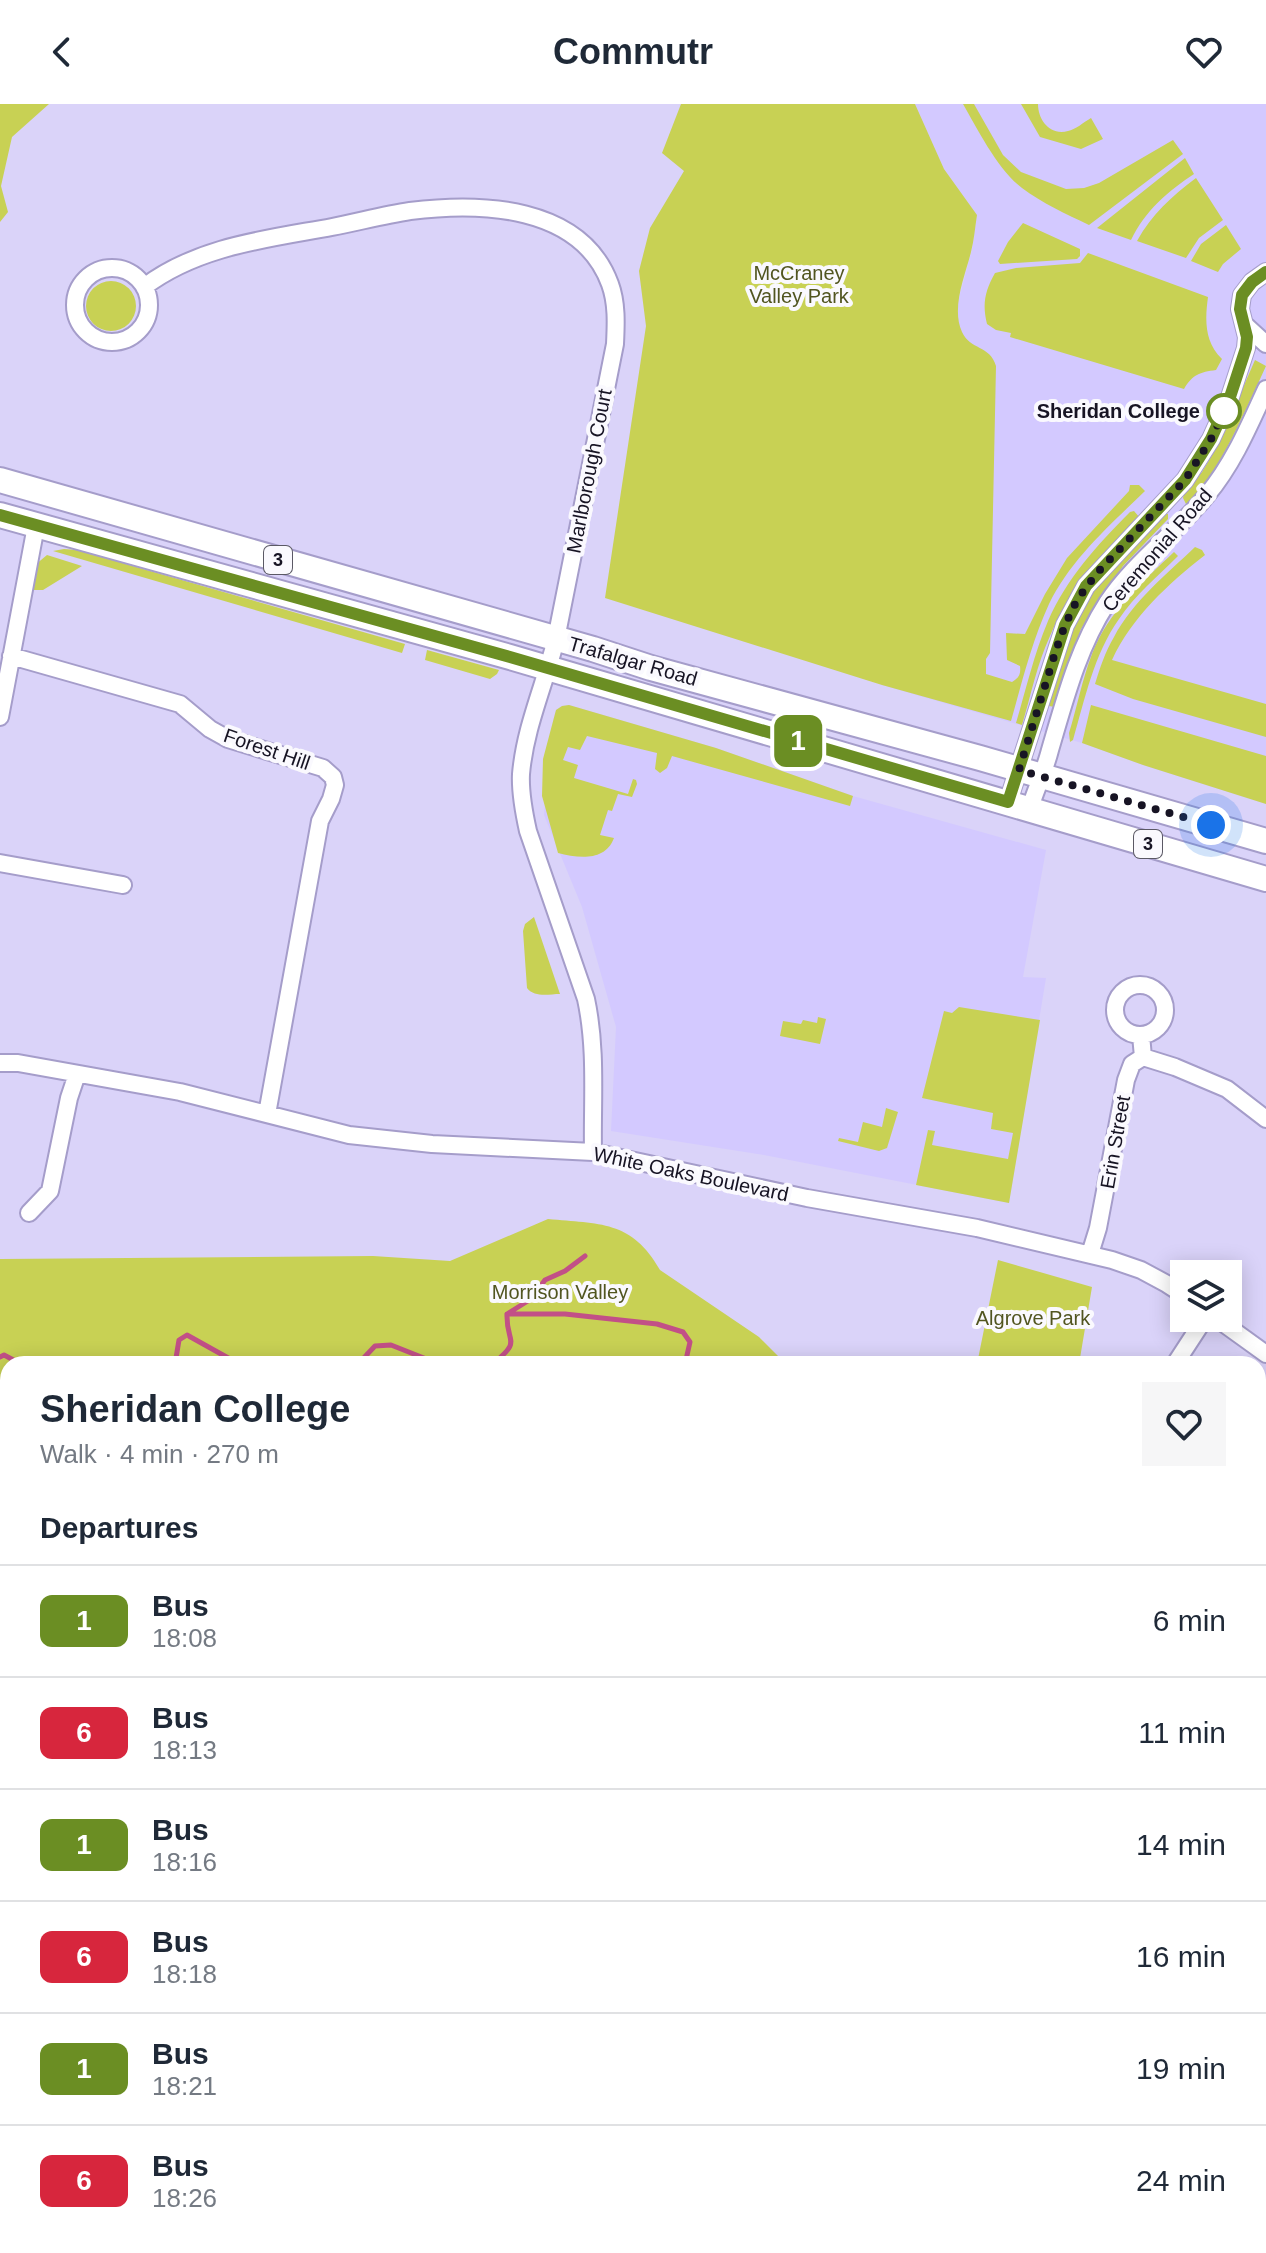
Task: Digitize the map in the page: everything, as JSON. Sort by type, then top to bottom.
[{"type":"main road","name":"Trafalgar Road","points":[[0,480],[1266,841]]},
{"type":"main road","name":"Trafalgar Road","points":[[0,515],[549,668],[1266,879]]},
{"type":"street","name":"Marlborough Court","points":[[144,287],[178,266],[209,253],[279,236],[451,207],[520,212],[567,230],[586,245],[600,265],[610,285],[616,316],[615,344],[556,639],[527,735],[521,776],[528,831],[586,999],[592,1027],[593,1152]]},
{"type":"street","points":[[119,269],[131,274],[144,287],[148,311],[139,330],[131,336],[122,341],[101,341],[80,325],[75,299],[85,279],[95,272],[119,269]]},
{"type":"street","name":"Ceremonial Road","points":[[1019,805],[1030,773],[1065,625],[1086,586],[1185,480],[1203,454],[1240,371],[1247,337],[1240,309],[1242,295],[1252,282],[1266,272]]},
{"type":"street","points":[[1245,325],[1266,344]]},
{"type":"street","name":"Ceremonial Road","points":[[1030,773],[1049,754],[1068,688],[1092,628],[1123,583],[1222,476],[1266,389]]},
{"type":"street","points":[[0,717],[36,526]]},
{"type":"street","name":"Forest Hill","points":[[11,656],[180,704],[210,729],[228,739],[307,762],[333,777],[335,785],[331,799],[320,821],[267,1114]]},
{"type":"street","points":[[0,863],[123,885]]},
{"type":"street","points":[[1141,1035],[1143,1057],[1227,1089],[1266,1119]]},
{"type":"street","name":"Erin Street","points":[[1090,1254],[1100,1222],[1126,1080],[1132,1064],[1143,1057]]},
{"type":"street","name":"White Oaks Boulevard","points":[[0,1063],[18,1063],[180,1092],[349,1135],[432,1144],[593,1152],[807,1198],[977,1228],[1090,1254],[1141,1270],[1170,1286]]},
{"type":"street","points":[[29,1213],[50,1191],[77,1074]]},
{"type":"street","points":[[1180,1356],[1196,1332]]},
{"type":"street","points":[[1235,1332],[1266,1354]]},
{"type":"shaded area","points":[[915,104],[1266,104],[1266,804],[1082,743],[882,685],[925,539],[941,366],[972,249],[977,215],[944,169]]},
{"type":"shaded area","points":[[569,705],[716,748],[853,796],[1046,850],[1023,977],[1046,978],[1009,1203],[764,1155],[611,1131],[616,1027],[582,907],[544,815],[553,720],[556,710]]},
{"type":"green space","points":[[0,104],[49,104],[12,137],[1,186],[8,212],[0,222]]},
{"type":"green space","name":"McCraney Valley Park","points":[[681,104],[915,104],[944,169],[977,215],[958,313],[966,338],[989,354],[996,366],[990,653],[986,659],[986,674],[1012,682],[1018,677],[1020,666],[1007,660],[1006,633],[1025,634],[1067,558],[1129,491],[1130,485],[1139,485],[1145,491],[1092,543],[1058,588],[1037,632],[1011,721],[882,685],[605,598],[646,326],[639,271],[650,228],[684,171],[662,153]]},
{"type":"green space","points":[[963,104],[974,104],[1003,155],[1021,172],[1066,189],[1099,183],[1173,140],[1183,154],[1089,225],[1038,199],[1013,180],[989,149]]},
{"type":"green space","points":[[1021,104],[1038,104],[1043,121],[1056,131],[1077,128],[1091,118],[1103,139],[1081,149],[1040,137]]},
{"type":"green space","points":[[1185,158],[1194,174],[1158,202],[1131,240],[1097,228]]},
{"type":"green space","points":[[1196,178],[1223,220],[1199,238],[1186,258],[1137,241],[1163,206]]},
{"type":"green space","points":[[1023,223],[1080,249],[1080,256],[1077,259],[1000,264],[998,261],[1008,242]]},
{"type":"green space","points":[[1226,225],[1241,249],[1218,272],[1191,261],[1201,244]]},
{"type":"green space","points":[[1088,253],[1208,297],[1206,322],[1209,338],[1222,359],[1216,370],[1197,375],[1184,389],[1010,337],[1011,333],[996,330],[987,324],[985,298],[995,273],[1016,268],[1080,263]]},
{"type":"green space","points":[[111,281],[128,289],[136,306],[128,323],[111,331],[94,323],[86,306],[94,289]]},
{"type":"green space","points":[[1255,360],[1266,366],[1241,419],[1203,487],[1192,503],[1186,504],[1184,493],[1202,472],[1218,445]]},
{"type":"green space","points":[[1134,511],[1140,518],[1089,572],[1067,602],[1041,658],[1022,725],[1016,723],[1038,646],[1056,605],[1095,550]]},
{"type":"green space","points":[[1165,513],[1168,519],[1123,566],[1081,629],[1055,707],[1049,706],[1073,623],[1089,591]]},
{"type":"green space","points":[[1195,547],[1205,555],[1152,602],[1120,644],[1112,660],[1266,704],[1266,737],[1133,699],[1095,684],[1108,648],[1122,624],[1151,589]]},
{"type":"green space","points":[[77,550],[405,644],[402,653],[53,551]]},
{"type":"green space","points":[[1174,552],[1178,556],[1132,602],[1110,633],[1070,742],[1069,733],[1082,684],[1099,639],[1127,598]]},
{"type":"green space","points":[[47,555],[82,566],[43,590],[30,590],[35,565]]},
{"type":"green space","points":[[427,650],[499,670],[490,679],[425,660]]},
{"type":"green space","points":[[569,705],[716,748],[853,796],[850,806],[672,756],[667,768],[660,773],[655,769],[657,753],[587,736],[580,750],[568,747],[563,760],[578,765],[574,778],[628,794],[633,779],[637,784],[632,797],[618,794],[612,811],[608,810],[600,835],[614,838],[610,846],[598,855],[582,857],[558,853],[542,796],[543,759],[556,710]]},
{"type":"green space","points":[[1091,705],[1266,756],[1266,804],[1082,743]]},
{"type":"green space","points":[[534,917],[560,994],[538,994],[527,988],[523,931],[525,924]]},
{"type":"green space","points":[[959,1007],[1040,1020],[1009,1203],[916,1185],[928,1130],[935,1131],[932,1145],[1008,1159],[1013,1133],[991,1129],[993,1113],[922,1098],[944,1011],[952,1013]]},
{"type":"green space","points":[[818,1017],[826,1019],[820,1044],[780,1036],[783,1021],[817,1023]]},
{"type":"green space","points":[[886,1108],[898,1112],[887,1148],[879,1151],[838,1141],[839,1138],[858,1142],[863,1122],[882,1127]]},
{"type":"green space","name":"Morrison Valley","points":[[548,1219],[613,1228],[638,1242],[660,1270],[759,1337],[778,1356],[0,1356],[0,1259],[373,1256],[450,1261]]},
{"type":"green space","name":"Algrove Park","points":[[998,1260],[1092,1287],[1080,1356],[979,1356]]},
{"type":"waterway","points":[[507,1314],[531,1299],[545,1280],[565,1271],[585,1256]]},
{"type":"waterway","points":[[502,1356],[511,1341],[507,1314],[565,1314],[657,1324],[683,1332],[690,1342],[687,1356]]},
{"type":"waterway","points":[[176,1356],[179,1340],[187,1335],[225,1356]]},
{"type":"waterway","points":[[366,1356],[375,1346],[391,1345],[419,1356]]},
{"type":"waterway","points":[[2,1356],[6,1356]]},
{"type":"bus line","name":"1","points":[[0,515],[510,657],[1008,802],[1056,650],[1077,600],[1097,573],[1185,480],[1203,454],[1230,397],[1246,348],[1247,337],[1240,309],[1242,295],[1258,276],[1266,272]]},
{"type":"place","name":"Sheridan College","points":[[1224,411]]},
{"type":"route","points":[[1211,825],[1019,770],[1056,650],[1077,600],[1097,573],[1185,480],[1203,454],[1224,411]]}]
